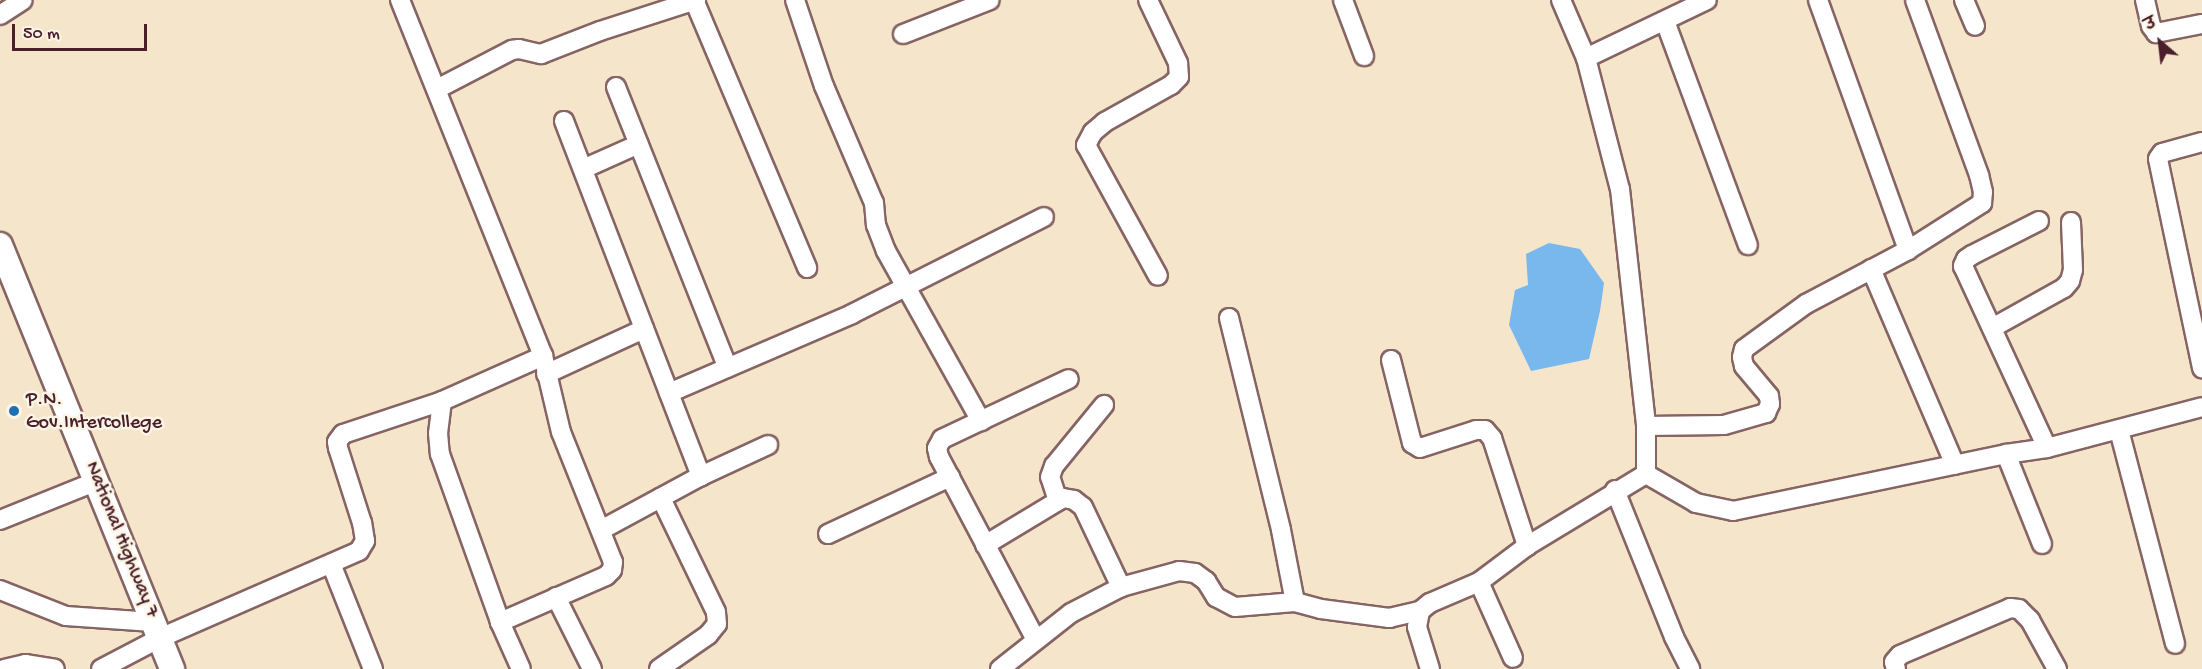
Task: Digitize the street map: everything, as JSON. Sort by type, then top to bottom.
[{"type":"main road","name":"National Highway 7","points":[[0,245],[172,669]]},
{"type":"street","points":[[0,15],[23,0]]},
{"type":"street","points":[[400,0],[545,365],[561,432],[613,562],[612,570],[606,576],[500,622]]},
{"type":"street","points":[[437,89],[512,50],[519,49],[541,54],[665,4],[695,0],[807,268]]},
{"type":"street","points":[[795,0],[824,86],[874,202],[876,225],[886,251],[981,421]]},
{"type":"street","points":[[903,34],[990,0]]},
{"type":"street","points":[[1148,0],[1178,63],[1179,77],[1171,85],[1106,122],[1093,132],[1086,145],[1158,276]]},
{"type":"street","points":[[1343,0],[1364,56]]},
{"type":"street","points":[[1561,0],[1586,58],[1620,189],[1646,426],[1646,474]]},
{"type":"street","points":[[1586,58],[1707,0]]},
{"type":"street","points":[[1818,0],[1908,250]]},
{"type":"street","points":[[1646,426],[1724,425],[1766,413],[1770,404],[1769,396],[1744,366],[1742,357],[1744,349],[1806,304],[1908,250],[1976,209],[1982,203],[1983,192],[1915,0]]},
{"type":"street","points":[[1964,0],[1975,26]]},
{"type":"street","points":[[2145,0],[2151,26],[2156,33],[2202,24]]},
{"type":"street","points":[[1665,21],[1748,245]]},
{"type":"street","points":[[616,87],[728,368]]},
{"type":"street","points":[[564,121],[700,476]]},
{"type":"street","points":[[2202,142],[2162,153],[2157,159],[2202,368]]},
{"type":"street","points":[[583,169],[639,144]]},
{"type":"street","points":[[669,393],[908,287],[1044,217]]},
{"type":"street","points":[[2039,221],[1966,259],[1963,266],[2048,448]]},
{"type":"street","points":[[1992,328],[2064,288],[2070,280],[2073,270],[2071,222]]},
{"type":"street","points":[[1871,269],[1955,465]]},
{"type":"street","points":[[1229,318],[1281,530],[1295,602]]},
{"type":"street","points":[[101,669],[157,630],[332,566],[360,551],[365,541],[362,523],[338,442],[343,434],[644,329]]},
{"type":"street","points":[[1391,360],[1412,443],[1420,448],[1476,430],[1485,430],[1492,438],[1527,546]]},
{"type":"street","points":[[1036,640],[937,448],[942,439],[1069,379]]},
{"type":"street","points":[[442,401],[438,433],[440,454],[500,622],[521,669]]},
{"type":"street","points":[[1058,501],[1050,477],[1054,466],[1104,405]]},
{"type":"street","points":[[1646,474],[1696,502],[1733,511],[2006,454],[2048,448],[2202,407]]},
{"type":"street","points":[[2119,430],[2175,645]]},
{"type":"street","points":[[601,530],[700,476],[768,445]]},
{"type":"street","points":[[2006,454],[2042,544]]},
{"type":"street","points":[[1000,669],[1071,613],[1121,587],[1179,571],[1195,573],[1206,581],[1216,597],[1235,607],[1295,602],[1320,609],[1389,618],[1420,611],[1430,603],[1479,582],[1527,546],[1615,490],[1646,474]]},
{"type":"street","points":[[828,534],[950,477]]},
{"type":"street","points":[[0,520],[97,481]]},
{"type":"street","points":[[1615,490],[1674,637],[1690,669]]},
{"type":"street","points":[[659,669],[708,635],[717,624],[716,612],[661,498]]},
{"type":"street","points":[[985,545],[1063,498],[1074,500],[1083,507],[1121,587]]},
{"type":"street","points":[[332,566],[373,669]]},
{"type":"street","points":[[1479,582],[1513,658]]},
{"type":"street","points":[[0,590],[52,613],[157,630]]},
{"type":"street","points":[[556,597],[592,669]]},
{"type":"street","points":[[1896,669],[1894,662],[1900,655],[2010,608],[2019,609],[2030,620],[2057,669]]},
{"type":"street","points":[[1420,611],[1417,627],[1430,669]]},
{"type":"street","points":[[4,669],[25,664],[55,669]]},
{"type":"water","points":[[1549,243],[1580,249],[1604,283],[1589,359],[1531,371],[1509,325],[1515,290],[1528,285],[1526,254]]},
{"type":"place","name":"P.N. Gov.Intercollege","points":[[14,411]]}]
